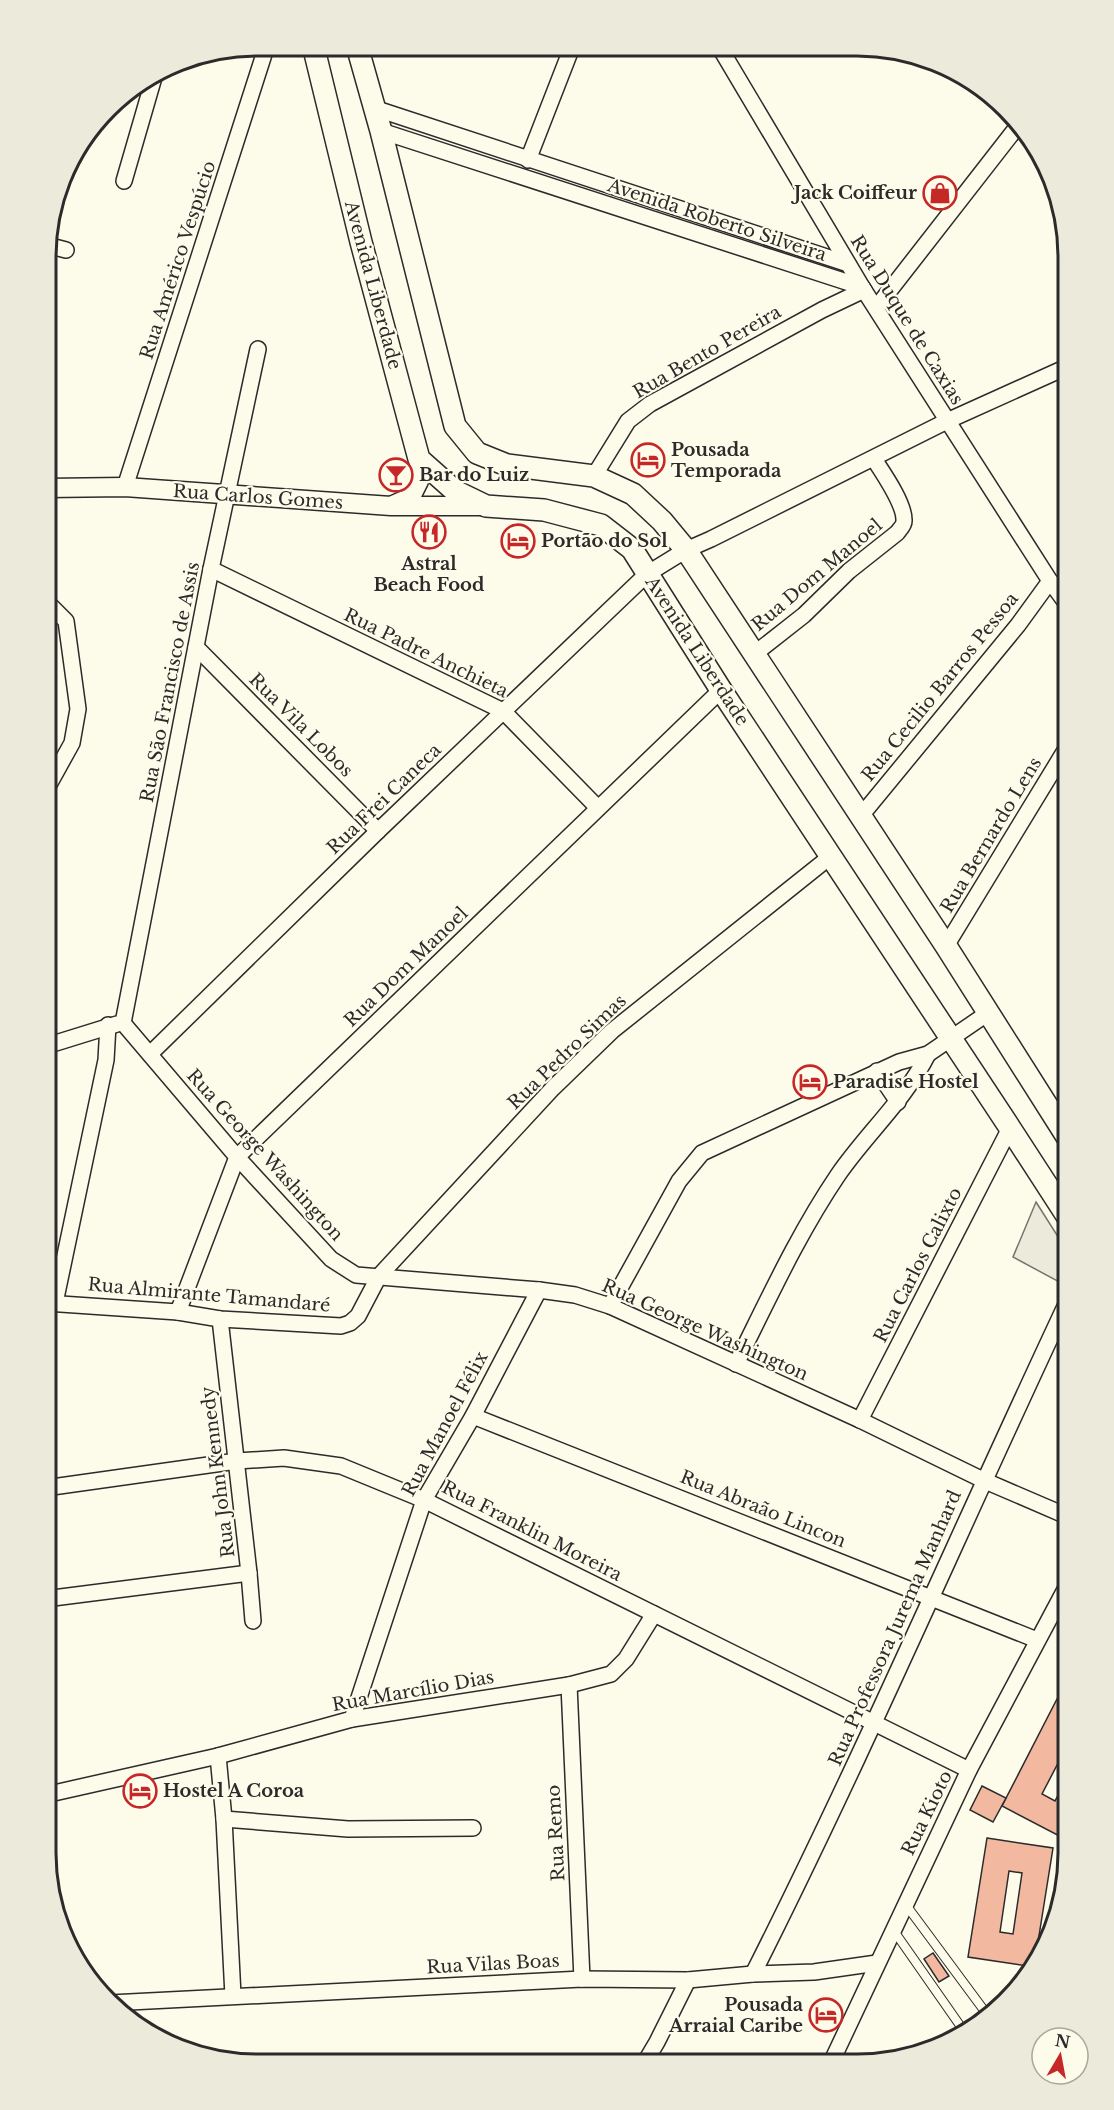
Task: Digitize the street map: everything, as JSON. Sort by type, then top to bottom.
[{"type":"main road","name":"Avenida Liberdade","points":[[316,56],[361,242],[419,459],[455,491],[486,506],[544,510],[601,525],[632,549],[721,690],[1058,1202]]},
{"type":"main road","points":[[360,56],[381,131],[455,426],[477,453],[507,465],[594,476],[633,494],[662,521],[686,550],[946,946],[1058,1123]]},
{"type":"street","name":"Rua Américo Vespúcio","points":[[125,487],[263,56]]},
{"type":"street","points":[[528,160],[568,56]]},
{"type":"street","name":"Rua Duque de Caxias","points":[[725,56],[863,289],[1058,592]]},
{"type":"street","points":[[124,181],[152,85]]},
{"type":"street","name":"Avenida Roberto Silveira","points":[[374,108],[848,264]]},
{"type":"street","name":"Avenida Roberto Silveira","points":[[381,131],[863,289]]},
{"type":"street","points":[[876,308],[1014,131]]},
{"type":"street","points":[[560,190],[566,173]]},
{"type":"street","points":[[816,254],[825,225]]},
{"type":"street","points":[[56,247],[66,250]]},
{"type":"street","points":[[827,276],[831,258]]},
{"type":"street","name":"Rua Bento Pereira","points":[[594,476],[628,421],[650,404],[863,289]]},
{"type":"street","name":"Rua São Francisco de Assis","points":[[56,1277],[116,1024],[258,349]]},
{"type":"street","name":"Rua Frei Caneca","points":[[150,1054],[378,831],[647,574],[686,550],[947,421],[1058,371]]},
{"type":"street","points":[[391,506],[411,497],[418,481],[419,459]]},
{"type":"street","name":"Rua Dom Manoel","points":[[753,655],[804,615],[849,571],[897,533],[902,526],[904,520],[895,492],[874,459]]},
{"type":"street","name":"Rua Carlos Gomes","points":[[56,488],[125,487],[391,506],[486,506]]},
{"type":"street","name":"Rua Padre Anchieta","points":[[211,569],[503,711],[598,808]]},
{"type":"street","name":"Rua Cecilio Barros Pessoa","points":[[860,817],[1018,625],[1050,581]]},
{"type":"street","points":[[56,611],[66,621],[78,709],[72,743],[56,772]]},
{"type":"street","name":"Rua Vila Lobos","points":[[196,647],[378,831]]},
{"type":"street","name":"Rua Dom Manoel","points":[[178,1312],[237,1157],[721,690]]},
{"type":"street","name":"Rua Bernardo Lens","points":[[946,946],[1058,762]]},
{"type":"street","name":"Rua Pedro Simas","points":[[379,1276],[553,1088],[612,1031],[831,856]]},
{"type":"street","points":[[610,1306],[680,1180],[702,1154],[877,1071],[928,1054],[987,1013]]},
{"type":"street","points":[[56,1043],[116,1024]]},
{"type":"street","name":"Rua George Washington","points":[[116,1024],[150,1054],[237,1157],[331,1259],[356,1275],[539,1290],[575,1295],[610,1306],[860,1420],[983,1480],[1058,1512]]},
{"type":"street","points":[[736,1364],[795,1247],[839,1174],[898,1102],[918,1074],[928,1054]]},
{"type":"street","points":[[877,1071],[898,1102]]},
{"type":"street","name":"Rua Carlos Calixto","points":[[860,1420],[1010,1128]]},
{"type":"street","name":"Rua Almirante Tamandaré","points":[[56,1303],[178,1312],[220,1319],[341,1326],[350,1323],[358,1316],[379,1276]]},
{"type":"street","name":"Rua Manoel Félix","points":[[352,1719],[424,1500],[473,1416],[539,1290]]},
{"type":"street","name":"Rua John Kennedy","points":[[220,1319],[253,1621]]},
{"type":"street","name":"Rua Professora Jurema Manhard","points":[[753,1974],[818,1844],[983,1480],[1058,1321]]},
{"type":"street","name":"Rua Abraão Lincon","points":[[473,1416],[1037,1640]]},
{"type":"street","name":"Rua Franklin Moreira","points":[[56,1486],[237,1461],[284,1458],[341,1466],[424,1500],[969,1770]]},
{"type":"street","points":[[56,1598],[249,1573]]},
{"type":"street","name":"Rua Kioto","points":[[835,2054],[969,1770],[1058,1602]]},
{"type":"street","name":"Rua Marcílio Dias","points":[[56,1793],[218,1756],[352,1719],[569,1685],[611,1674],[626,1659],[654,1614]]},
{"type":"street","name":"Rua Remo","points":[[569,1685],[582,1980]]},
{"type":"street","points":[[218,1756],[224,1819],[233,1996]]},
{"type":"street","points":[[224,1819],[348,1829],[472,1828]]},
{"type":"street","name":"Rua Vilas Boas","points":[[121,2002],[582,1980],[688,1980],[753,1974],[814,1972],[877,1964]]},
{"type":"street","points":[[650,2054],[688,1980]]},
{"type":"lane","points":[[905,1904],[984,2010]]},
{"type":"lane","points":[[893,1930],[960,2026]]},
{"type":"shaded area","points":[[1036,1202],[1058,1237],[1058,1281],[1013,1257]]},
{"type":"building","points":[[1058,1700],[1058,1763],[1042,1794],[1055,1801],[1058,1795],[1058,1835],[1002,1806]]},
{"type":"building","points":[[982,1786],[1006,1798],[993,1822],[970,1810]]},
{"type":"building","points":[[987,1838],[1053,1848],[1038,1941],[1024,1966],[968,1957]],"holes":[[[1009,1871],[1022,1873],[1013,1934],[1000,1932]]]},
{"type":"building","points":[[933,1953],[949,1976],[939,1982],[924,1959]]},
{"type":"place","name":"Jack Coiffeur","points":[[940,193]]},
{"type":"place","name":"Pousada Temporada","points":[[648,460]]},
{"type":"place","name":"Bar do Luiz","points":[[396,475]]},
{"type":"place","name":"Astral Beach Food","points":[[429,532]]},
{"type":"place","name":"Portão do Sol","points":[[518,541]]},
{"type":"place","name":"Paradise Hostel","points":[[810,1082]]},
{"type":"place","name":"Hostel A Coroa","points":[[140,1791]]},
{"type":"place","name":"Pousada Arraial Caribe","points":[[826,2015]]}]
